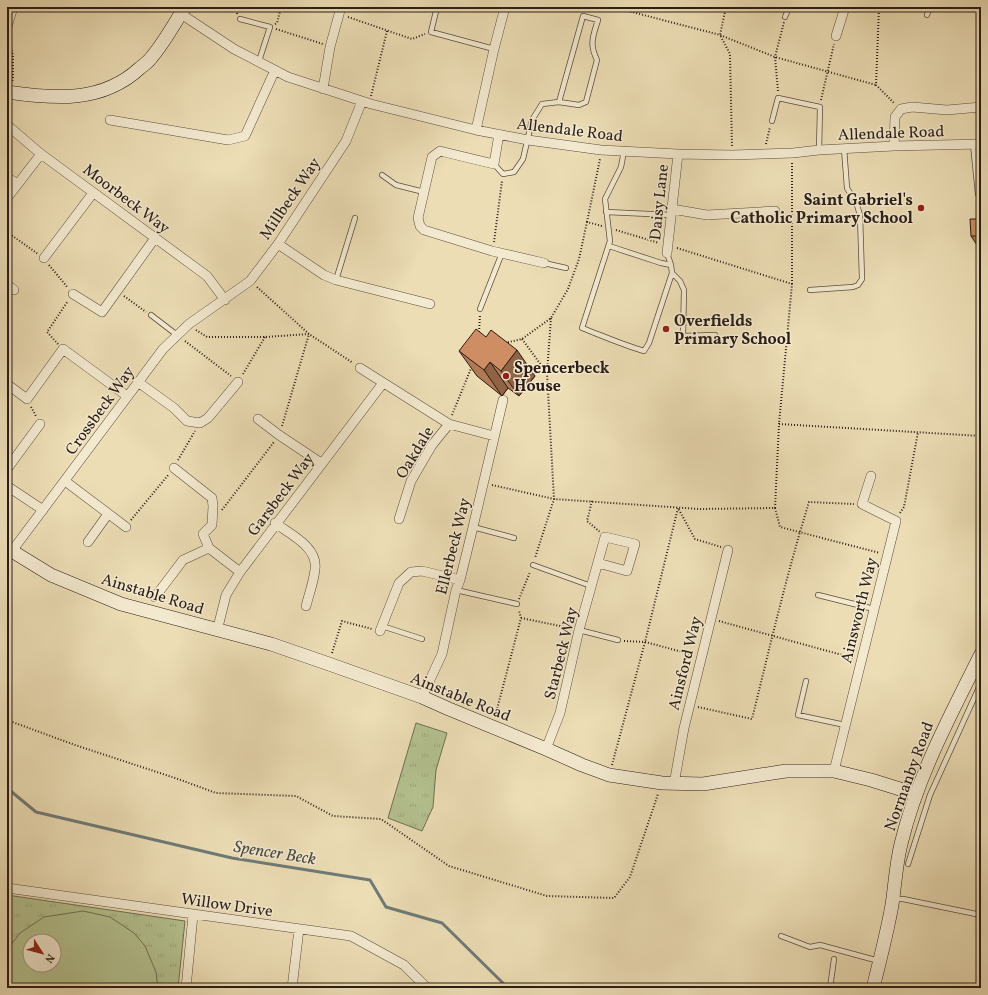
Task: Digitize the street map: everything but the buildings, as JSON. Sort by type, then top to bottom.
[{"type":"street","points":[[7,27],[13,7]]},
{"type":"street","points":[[476,130],[494,49],[506,7]]},
{"type":"street","points":[[836,36],[845,7]]},
{"type":"street","points":[[7,92],[32,96],[63,98],[86,96],[109,88],[129,78],[151,58],[183,10]]},
{"type":"street","name":"Allendale Road","points":[[183,10],[234,49],[288,77],[366,102],[476,130],[528,140],[601,150],[732,155],[792,153],[844,148],[977,144]]},
{"type":"street","points":[[323,89],[330,47],[340,10]]},
{"type":"street","points":[[110,120],[228,140],[245,136],[275,70]]},
{"type":"street","name":"Millbeck Way","points":[[225,300],[250,281],[278,244],[346,141],[366,102]]},
{"type":"street","points":[[894,146],[895,117],[900,109],[912,107],[948,110],[981,108]]},
{"type":"street","name":"Moorbeck Way","points":[[7,125],[41,154],[208,276],[225,300]]},
{"type":"street","points":[[499,134],[494,164],[440,151],[432,156],[418,218],[420,226],[424,230],[502,253],[544,263]]},
{"type":"street","points":[[7,198],[41,154]]},
{"type":"street","name":"Daisy Lane","points":[[667,253],[678,154]]},
{"type":"street","points":[[7,177],[17,184]]},
{"type":"street","points":[[44,258],[93,192]]},
{"type":"street","points":[[672,212],[707,215],[776,211]]},
{"type":"street","points":[[73,294],[102,312],[155,238]]},
{"type":"street","points":[[278,244],[324,275],[336,280],[430,304]]},
{"type":"street","name":"Crossbeck Way","points":[[10,550],[43,510],[163,349],[189,324],[225,300]]},
{"type":"street","points":[[7,384],[27,399],[63,349],[127,396]]},
{"type":"street","points":[[360,368],[449,424],[494,436]]},
{"type":"street","points":[[138,382],[174,408],[187,421],[200,423],[208,418],[238,382]]},
{"type":"street","name":"Garsbeck Way","points":[[216,630],[226,595],[240,572],[383,383]]},
{"type":"street","name":"Ellerbeck Way","points":[[422,697],[442,654],[456,590],[460,580],[484,483],[502,400]]},
{"type":"street","points":[[258,419],[321,463]]},
{"type":"street","points":[[7,469],[40,424]]},
{"type":"street","name":"Oakdale","points":[[399,519],[411,480],[432,445],[449,424]]},
{"type":"street","points":[[174,468],[212,498],[212,525],[203,534],[209,548],[240,572]]},
{"type":"street","points":[[871,476],[862,504],[896,521]]},
{"type":"street","points":[[65,481],[126,527]]},
{"type":"street","points":[[7,486],[43,510]]},
{"type":"street","points":[[88,542],[108,514]]},
{"type":"street","name":"Ainsworth Way","points":[[834,771],[896,521]]},
{"type":"street","points":[[276,523],[307,546],[314,557],[316,568],[306,606]]},
{"type":"street","points":[[598,563],[627,571],[635,544],[605,537]]},
{"type":"street","name":"Starbeck Way","points":[[546,749],[560,712],[579,630],[605,537]]},
{"type":"street","points":[[156,597],[184,560],[209,548]]},
{"type":"street","name":"Ainstable Road","points":[[10,550],[50,575],[121,604],[271,644],[329,664],[422,697],[582,765],[610,775],[668,783],[703,784],[786,771],[834,771],[871,780],[916,794]]},
{"type":"street","name":"Ainsford Way","points":[[668,783],[728,550]]},
{"type":"street","points":[[381,629],[399,583],[411,572],[422,571],[460,580]]},
{"type":"street","name":"Normanby Road","points":[[873,988],[880,961],[892,899],[896,869],[907,845],[916,794],[948,717],[981,654]]},
{"type":"street","name":"Willow Drive","points":[[7,888],[351,936],[404,965],[427,988]]},
{"type":"street","points":[[186,988],[193,915]]},
{"type":"street","points":[[292,988],[299,929]]},
{"type":"lane","points":[[437,7],[431,32],[494,49]]},
{"type":"lane","points":[[785,17],[789,7]]},
{"type":"lane","points":[[927,15],[930,7]]},
{"type":"lane","points":[[494,164],[503,174],[514,172],[523,159],[532,120],[542,104],[559,102],[579,105],[586,102],[597,60],[593,53],[591,44],[598,20],[583,16],[559,102]]},
{"type":"lane","points":[[240,18],[270,27],[259,62]]},
{"type":"lane","points":[[772,121],[778,98],[820,107],[819,150]]},
{"type":"lane","points":[[977,144],[975,159],[978,194],[981,200]]},
{"type":"lane","points":[[810,290],[853,287],[858,285],[862,279],[860,215],[857,205],[847,188],[844,148]]},
{"type":"lane","points":[[624,151],[621,167],[604,199],[610,240],[609,246],[582,328],[618,341],[624,345],[644,351],[649,343],[672,274],[667,253]]},
{"type":"lane","points":[[975,159],[981,159]]},
{"type":"lane","points":[[382,175],[396,185],[424,192]]},
{"type":"lane","points":[[606,212],[672,212]]},
{"type":"lane","points":[[336,280],[355,218]]},
{"type":"lane","points":[[609,246],[660,264],[671,265]]},
{"type":"lane","points":[[480,309],[502,253]]},
{"type":"lane","points":[[544,263],[566,268]]},
{"type":"lane","points":[[672,274],[680,281],[684,290],[683,336],[715,335]]},
{"type":"lane","points":[[151,315],[177,335]]},
{"type":"lane","points":[[473,527],[514,538]]},
{"type":"lane","points":[[533,565],[592,586]]},
{"type":"lane","points":[[456,590],[517,604]]},
{"type":"lane","points":[[818,595],[874,609]]},
{"type":"lane","points":[[381,629],[422,639]]},
{"type":"lane","points":[[579,630],[618,640]]},
{"type":"lane","points":[[806,681],[798,715],[845,726]]},
{"type":"lane","points":[[908,864],[907,845],[981,683]]},
{"type":"lane","points":[[892,899],[903,899],[981,914]]},
{"type":"lane","points":[[781,936],[810,947],[820,945],[880,961]]},
{"type":"lane","points":[[830,988],[834,959]]},
{"type":"path","points":[[270,27],[277,23],[281,7]]},
{"type":"path","points":[[613,7],[720,35],[775,57],[876,85],[900,109]]},
{"type":"path","points":[[726,7],[720,35],[730,54],[732,155]]},
{"type":"path","points":[[876,85],[879,7]]},
{"type":"path","points":[[340,10],[387,31],[412,39],[431,32]]},
{"type":"path","points":[[778,98],[775,57],[785,17]]},
{"type":"path","points":[[270,27],[330,47]]},
{"type":"path","points":[[366,102],[387,31]]},
{"type":"path","points":[[7,36],[13,55],[13,79],[7,92]]},
{"type":"path","points":[[820,107],[836,36]]},
{"type":"path","points":[[764,154],[772,121]]},
{"type":"path","points":[[587,222],[601,150]]},
{"type":"path","points":[[792,153],[792,284]]},
{"type":"path","points":[[7,232],[44,258],[73,294],[47,332],[63,349]]},
{"type":"path","points":[[250,281],[309,334],[360,368]]},
{"type":"path","points":[[117,291],[151,315]]},
{"type":"path","points":[[492,726],[521,618],[517,604],[533,565],[554,499],[547,372],[551,318]]},
{"type":"path","points":[[189,324],[207,337],[265,337],[309,334]]},
{"type":"path","points":[[212,525],[279,435],[309,334]]},
{"type":"path","points":[[177,335],[238,382],[265,337]]},
{"type":"path","points":[[522,339],[547,372]]},
{"type":"path","points":[[27,399],[40,424]]},
{"type":"path","points":[[126,527],[174,468],[200,423]]},
{"type":"path","points":[[887,555],[780,527],[775,508],[779,424],[981,436]]},
{"type":"path","points":[[896,521],[904,507],[918,432]]},
{"type":"path","points":[[484,483],[554,499],[699,510],[775,508]]},
{"type":"path","points":[[592,501],[587,521],[605,537]]},
{"type":"path","points":[[689,705],[752,719],[772,636],[809,502],[862,504]]},
{"type":"path","points":[[678,508],[695,539],[728,550]]},
{"type":"path","points":[[610,775],[678,508]]},
{"type":"path","points":[[521,618],[579,630]]},
{"type":"path","points":[[710,619],[862,660]]},
{"type":"path","points":[[329,664],[342,621],[381,629]]},
{"type":"path","points":[[618,640],[645,642],[701,656]]},
{"type":"path","points":[[7,720],[75,745],[178,779],[216,794],[296,796],[332,816],[381,819],[449,866],[547,896],[614,898],[630,877],[668,783]]},
{"type":"green space","points":[[416,723],[447,733],[436,770],[433,807],[422,831],[388,818]]},
{"type":"green space","points":[[7,895],[185,921],[178,988],[7,988]]},
{"type":"green space","points":[[83,911],[110,917],[134,933],[145,946],[156,972],[158,988],[7,988],[7,950],[20,933],[44,917]]},
{"type":"waterway","name":"Spencer Beck","points":[[7,788],[36,812],[232,858],[370,880],[386,907],[442,923],[508,988]]},
{"type":"place","name":"Saint Gabriel's Catholic Primary School","points":[[921,208]]},
{"type":"place","name":"Overfields Primary School","points":[[666,329]]},
{"type":"place","name":"Spencerbeck House","points":[[506,376]]}]
